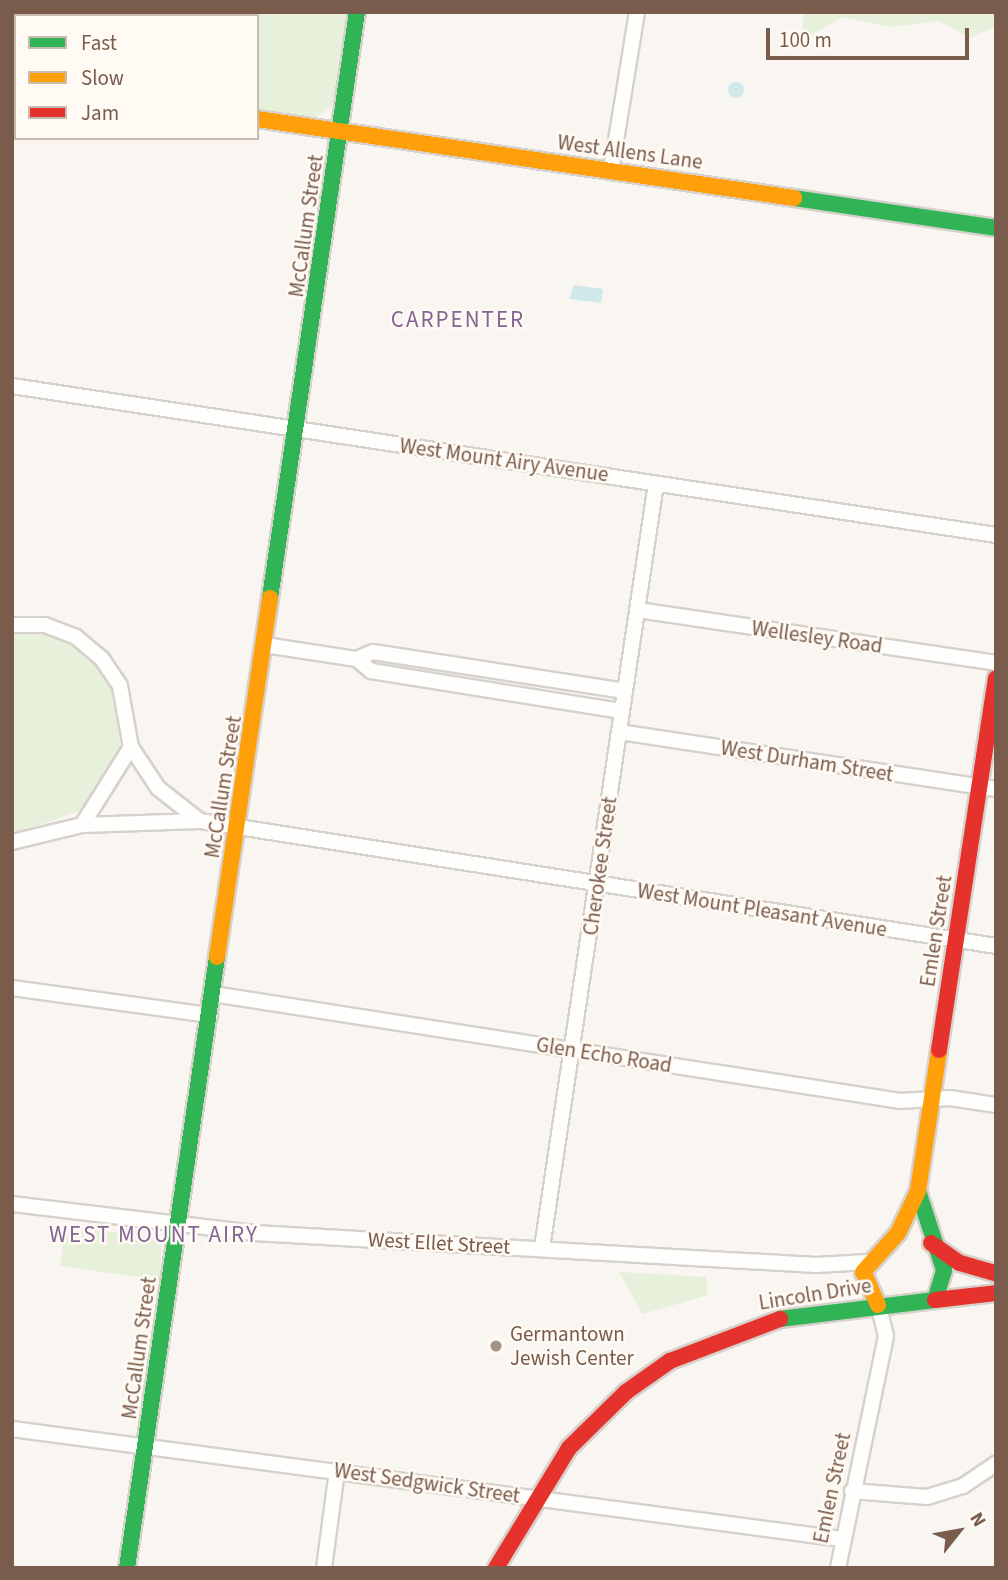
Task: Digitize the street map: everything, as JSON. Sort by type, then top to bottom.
[{"type":"street","name":"McCallum Street","points":[[127,1568],[357,12]]},
{"type":"street","points":[[611,171],[638,12]]},
{"type":"street","name":"West Allens Lane","points":[[259,119],[996,228]]},
{"type":"street","name":"West Mount Airy Avenue","points":[[12,386],[996,535]]},
{"type":"street","name":"Cherokee Street","points":[[542,1248],[656,483]]},
{"type":"street","name":"Wellesley Road","points":[[638,610],[996,663]]},
{"type":"street","points":[[12,625],[56,628],[94,650],[120,686],[131,747],[158,788],[200,821]]},
{"type":"street","points":[[265,645],[357,659],[371,671],[622,711]]},
{"type":"street","points":[[357,659],[373,652],[625,691]]},
{"type":"street","name":"Emlen Street","points":[[838,1568],[886,1336],[878,1305],[864,1279],[868,1262],[888,1246],[918,1191],[956,940],[988,788],[996,678]]},
{"type":"street","name":"West Durham Street","points":[[619,733],[988,788]]},
{"type":"street","points":[[82,825],[131,747]]},
{"type":"street","name":"West Mount Pleasant Avenue","points":[[12,842],[82,825],[200,821],[996,946]]},
{"type":"street","points":[[12,988],[210,1015]]},
{"type":"street","name":"Glen Echo Road","points":[[213,994],[900,1101],[932,1100],[996,1105]]},
{"type":"street","name":"Emlen Street","points":[[918,1191],[931,1242],[944,1270],[935,1300]]},
{"type":"street","name":"West Ellet Street","points":[[12,1204],[178,1227],[816,1265],[868,1262]]},
{"type":"street","points":[[888,1246],[906,1239],[931,1242],[960,1263],[996,1273]]},
{"type":"street","name":"Lincoln Drive","points":[[496,1568],[533,1497],[586,1429],[670,1361],[771,1320],[878,1305],[996,1293]]},
{"type":"street","name":"West Sedgwick Street","points":[[12,1429],[842,1539]]},
{"type":"street","points":[[852,1491],[927,1497],[963,1486],[996,1464]]},
{"type":"street","points":[[324,1568],[337,1471]]},
{"type":"green space","points":[[12,12],[349,12],[335,105],[316,117],[259,110],[259,14],[14,14],[14,44]]},
{"type":"green space","points":[[803,12],[996,12],[996,26],[970,38],[939,21],[890,27],[843,17],[808,37],[802,33]]},
{"type":"green space","points":[[12,631],[55,635],[91,657],[115,692],[122,734],[118,755],[84,809],[12,835]]},
{"type":"green space","points":[[66,1226],[162,1239],[160,1280],[60,1266]]},
{"type":"green space","points":[[619,1272],[706,1277],[708,1295],[643,1314]]},
{"type":"water","points":[[733,82],[739,82],[744,90],[742,96],[733,98],[728,93],[728,87]]},
{"type":"water","points":[[574,285],[603,289],[601,303],[569,299]]},
{"type":"traffic: fast","points":[[270,598],[357,12]]},
{"type":"traffic: fast","points":[[794,198],[996,228]]},
{"type":"traffic: fast","points":[[127,1568],[217,957]]},
{"type":"traffic: fast","points":[[780,1319],[935,1300],[944,1270],[918,1191]]},
{"type":"traffic: slow","points":[[259,119],[794,198]]},
{"type":"traffic: slow","points":[[217,957],[270,598]]},
{"type":"traffic: slow","points":[[878,1305],[863,1272],[898,1233],[918,1191],[939,1050]]},
{"type":"traffic: jam","points":[[939,1050],[996,678]]},
{"type":"traffic: jam","points":[[931,1243],[960,1263],[996,1273]]},
{"type":"traffic: jam","points":[[935,1300],[996,1293]]},
{"type":"traffic: jam","points":[[496,1568],[569,1448],[626,1392],[670,1361],[780,1319]]},
{"type":"place","name":"Germantown Jewish Center","points":[[496,1346]]},
{"type":"district","name":"CARPENTER","points":[[458,320]]},
{"type":"district","name":"WEST MOUNT AIRY","points":[[154,1235]]}]
